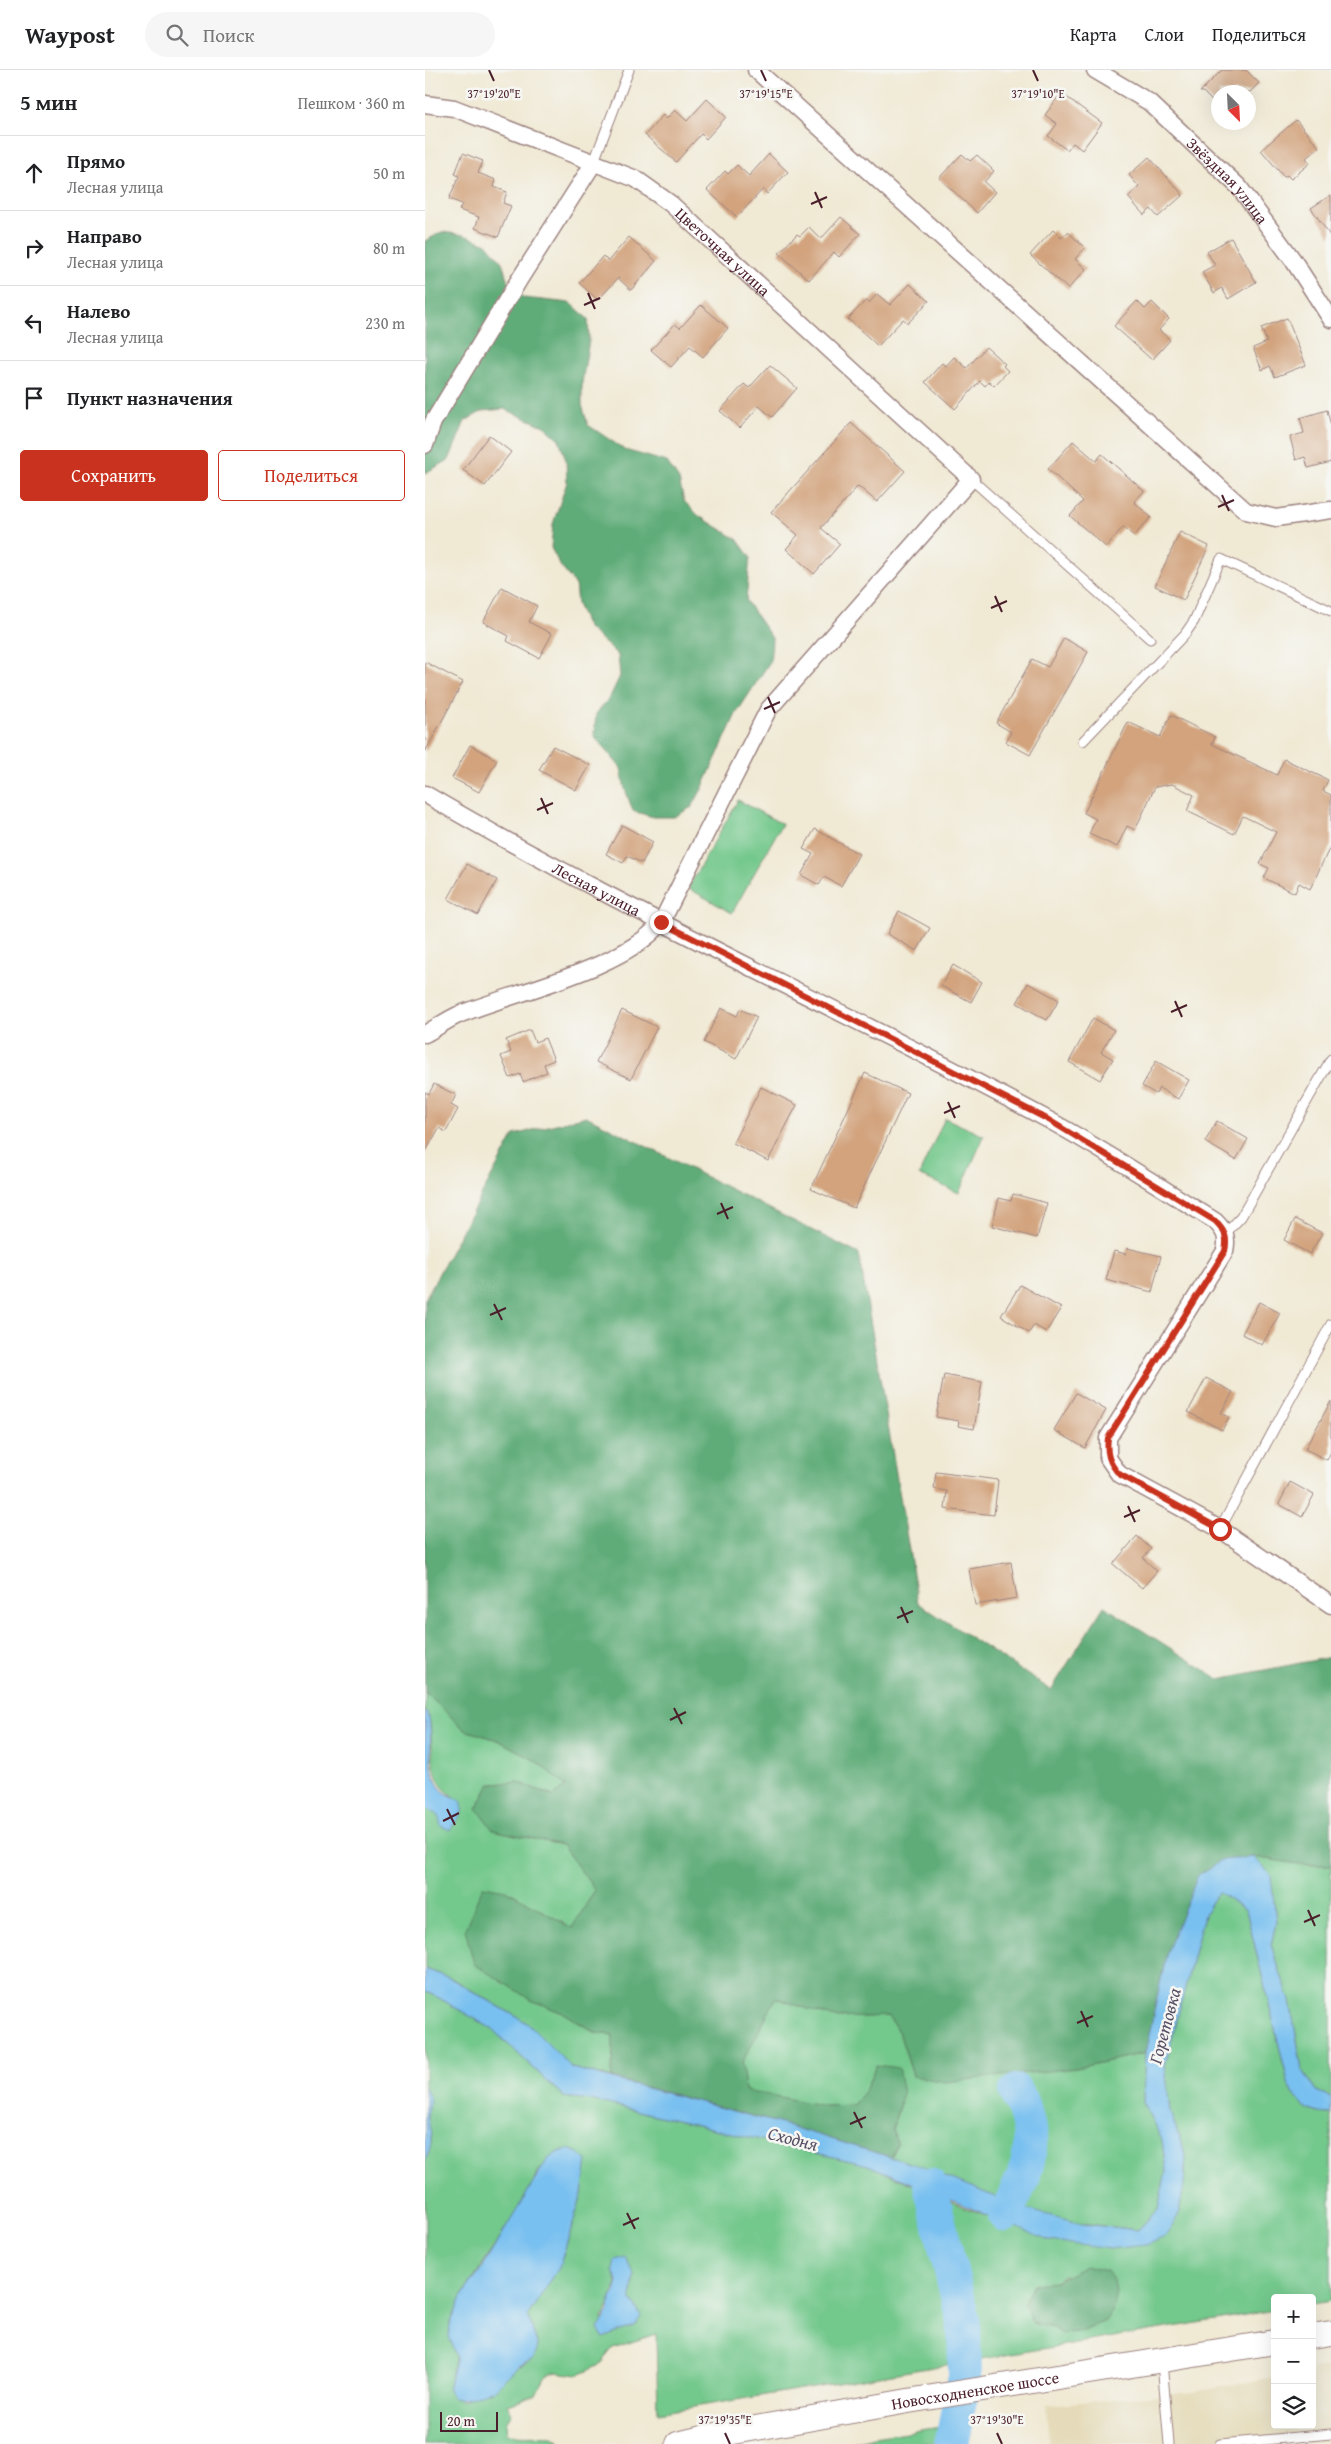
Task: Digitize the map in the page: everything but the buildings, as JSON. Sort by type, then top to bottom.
[{"type":"main road","points":[[1316,2335],[1331,2332]]},
{"type":"main road","name":"Новосходненское шоссе","points":[[678,2444],[711,2436],[908,2401],[1271,2343]]},
{"type":"street","points":[[756,70],[1246,511],[1277,518],[1331,510]]},
{"type":"street","name":"Звёздная улица","points":[[1095,70],[1149,102],[1239,187],[1293,260],[1331,319]]},
{"type":"street","name":"Цветочная улица","points":[[425,104],[454,108],[593,164],[636,179],[671,204],[971,479]]},
{"type":"street","points":[[425,445],[433,422],[519,280],[593,164]]},
{"type":"street","points":[[425,1034],[456,1016],[577,973],[625,950],[651,934],[661,922],[768,710],[971,479]]},
{"type":"street","name":"Лесная улица","points":[[425,794],[484,828],[661,922],[1047,1119],[1215,1221],[1225,1234]]},
{"type":"street","points":[[1225,1234],[1228,1240],[1225,1251],[1108,1438],[1107,1448],[1112,1466],[1119,1474],[1220,1529],[1331,1605]]},
{"type":"lane","points":[[593,164],[629,70]]},
{"type":"lane","points":[[971,479],[1150,639]]},
{"type":"lane","points":[[1083,741],[1185,634],[1194,621],[1221,559],[1331,611]]},
{"type":"lane","points":[[1225,1234],[1241,1217],[1331,1059]]},
{"type":"lane","points":[[1220,1529],[1331,1324]]},
{"type":"lane","points":[[1162,2360],[1169,2444]]},
{"type":"lane","points":[[1220,2444],[1331,2434]]},
{"type":"shaded area","points":[[1331,2366],[1331,2444],[1049,2444],[1046,2405],[1194,2392],[1271,2378],[1271,2429],[1316,2429],[1316,2369]]},
{"type":"green space","points":[[442,232],[464,235],[487,244],[502,262],[508,282],[524,298],[571,303],[588,319],[589,340],[582,383],[582,405],[588,425],[625,450],[667,462],[679,480],[684,501],[699,516],[737,539],[750,557],[746,601],[772,638],[771,660],[736,714],[692,807],[674,817],[653,817],[633,811],[625,789],[621,768],[594,736],[596,714],[610,697],[620,676],[618,655],[587,627],[577,604],[575,584],[561,567],[551,548],[553,524],[567,482],[566,460],[559,439],[544,426],[504,409],[483,411],[465,421],[449,460],[425,473],[425,241]]},
{"type":"green space","points":[[738,800],[782,824],[732,913],[688,888]]},
{"type":"green space","points":[[586,1116],[859,1254],[918,1603],[1051,1690],[1104,1606],[1219,1679],[1331,1657],[1331,1865],[1305,1865],[1254,1857],[1223,1860],[1167,1952],[1145,2053],[1076,2068],[945,2082],[913,2076],[900,2035],[889,2016],[835,2018],[776,1998],[742,2063],[745,2090],[825,2106],[853,2105],[866,2089],[876,2065],[898,2068],[903,2093],[892,2129],[898,2143],[891,2157],[785,2125],[612,2078],[613,2035],[597,2033],[563,2013],[531,2000],[474,1964],[465,1929],[483,1886],[506,1890],[572,1928],[595,1890],[562,1845],[493,1830],[477,1808],[490,1784],[518,1782],[553,1796],[566,1786],[536,1761],[498,1740],[465,1730],[425,1692],[425,1299],[514,1135]]},
{"type":"green space","points":[[945,1118],[984,1136],[959,1193],[919,1175]]},
{"type":"green space","points":[[425,1692],[465,1730],[498,1740],[536,1761],[566,1786],[553,1796],[518,1782],[493,1830],[562,1845],[595,1890],[572,1928],[506,1890],[531,2000],[563,2013],[596,2033],[613,2035],[612,2078],[572,2068],[527,2023],[451,1978],[425,1969],[425,1807],[438,1815],[453,1796],[444,1789],[438,1780],[435,1770],[430,1724],[428,1713],[425,1712]]},
{"type":"green space","points":[[1254,1857],[1305,1865],[1331,1865],[1331,2097],[1316,2091],[1302,2069],[1290,2001],[1271,1945],[1276,1922],[1271,1875]]},
{"type":"green space","points":[[1218,1892],[1246,1910],[1288,2082],[1295,2096],[1304,2106],[1315,2112],[1331,2114],[1331,2301],[1316,2303],[1316,2294],[1271,2294],[1271,2311],[658,2413],[656,2334],[613,2348],[599,2365],[578,2375],[556,2372],[546,2376],[536,2395],[507,2404],[512,2413],[506,2422],[507,2433],[553,2437],[559,2440],[558,2444],[425,2444],[425,2161],[430,2150],[431,2140],[428,2113],[429,2095],[425,2087],[425,1992],[432,1994],[492,2029],[564,2097],[591,2100],[868,2165],[966,2208],[1006,2222],[1110,2249],[1178,2217],[1184,2185],[1186,2155],[1170,2112],[1165,2065],[1204,1915]],"holes":[[[568,2149],[579,2153],[583,2183],[582,2194],[559,2268],[528,2315],[538,2347],[526,2363],[516,2368],[493,2391],[482,2392],[462,2401],[448,2389],[456,2356],[450,2324],[464,2293],[518,2210],[539,2171],[558,2152]],[[613,2271],[634,2275],[631,2298],[640,2317],[602,2319],[617,2284]],[[1065,2275],[1063,2334],[1053,2328],[1032,2323],[1024,2304],[1033,2284],[1056,2282]]]},
{"type":"green space","points":[[776,1998],[835,2018],[889,2016],[900,2035],[913,2076],[1076,2068],[1145,2053],[1143,2102],[1162,2140],[1166,2171],[1158,2209],[1138,2230],[1065,2220],[1022,2208],[891,2157],[898,2143],[892,2130],[903,2093],[876,2065],[866,2089],[853,2105],[825,2106],[745,2091],[742,2063]]},
{"type":"green space","points":[[1085,2266],[1107,2271],[1114,2280],[1116,2292],[1112,2312],[1105,2321],[1084,2331],[1063,2334],[1053,2328],[1032,2323],[1024,2304],[1033,2284],[1056,2282]]},
{"type":"green space","points":[[940,2427],[939,2444],[846,2444],[874,2437]]},
{"type":"water","points":[[425,1712],[428,1713],[430,1722],[433,1773],[444,1792],[462,1802],[462,1813],[450,1830],[441,1826],[438,1815],[425,1807]]},
{"type":"water","name":"Горетовка","points":[[1254,1857],[1271,1875],[1276,1922],[1271,1945],[1290,2001],[1302,2069],[1316,2091],[1331,2097],[1331,2114],[1315,2112],[1304,2106],[1288,2082],[1246,1910],[1218,1892],[1204,1915],[1165,2065],[1170,2112],[1186,2155],[1184,2185],[1178,2217],[1165,2237],[1145,2245],[1110,2249],[1049,2241],[868,2165],[591,2100],[564,2097],[492,2029],[432,1994],[425,1992],[425,1969],[450,1978],[527,2023],[572,2068],[785,2125],[923,2167],[1024,2209],[1083,2224],[1138,2230],[1158,2209],[1166,2171],[1162,2140],[1143,2102],[1145,2053],[1167,1952],[1198,1875],[1223,1860]]},
{"type":"water","points":[[425,2087],[429,2095],[428,2113],[431,2140],[430,2150],[425,2161]]},
{"type":"water","points":[[568,2149],[579,2153],[587,2161],[582,2194],[559,2268],[528,2315],[538,2347],[534,2357],[516,2368],[493,2391],[463,2399],[452,2398],[448,2389],[456,2356],[449,2336],[450,2324],[464,2293],[483,2266],[547,2160],[558,2152]]},
{"type":"water","points":[[625,2257],[634,2275],[631,2298],[641,2317],[634,2326],[603,2338],[598,2329],[609,2311],[610,2300],[618,2282],[613,2271],[615,2260]]},
{"type":"waterway","points":[[1005,2215],[1021,2183],[1029,2154],[1029,2126],[1016,2091]]},
{"type":"waterway","name":"Сходня","points":[[930,2185],[964,2324],[965,2376],[951,2444]]},
{"type":"route","points":[[661,922],[1047,1119],[1215,1221],[1223,1229],[1228,1240],[1225,1251],[1108,1438],[1107,1448],[1108,1458],[1119,1474],[1220,1529]]}]
